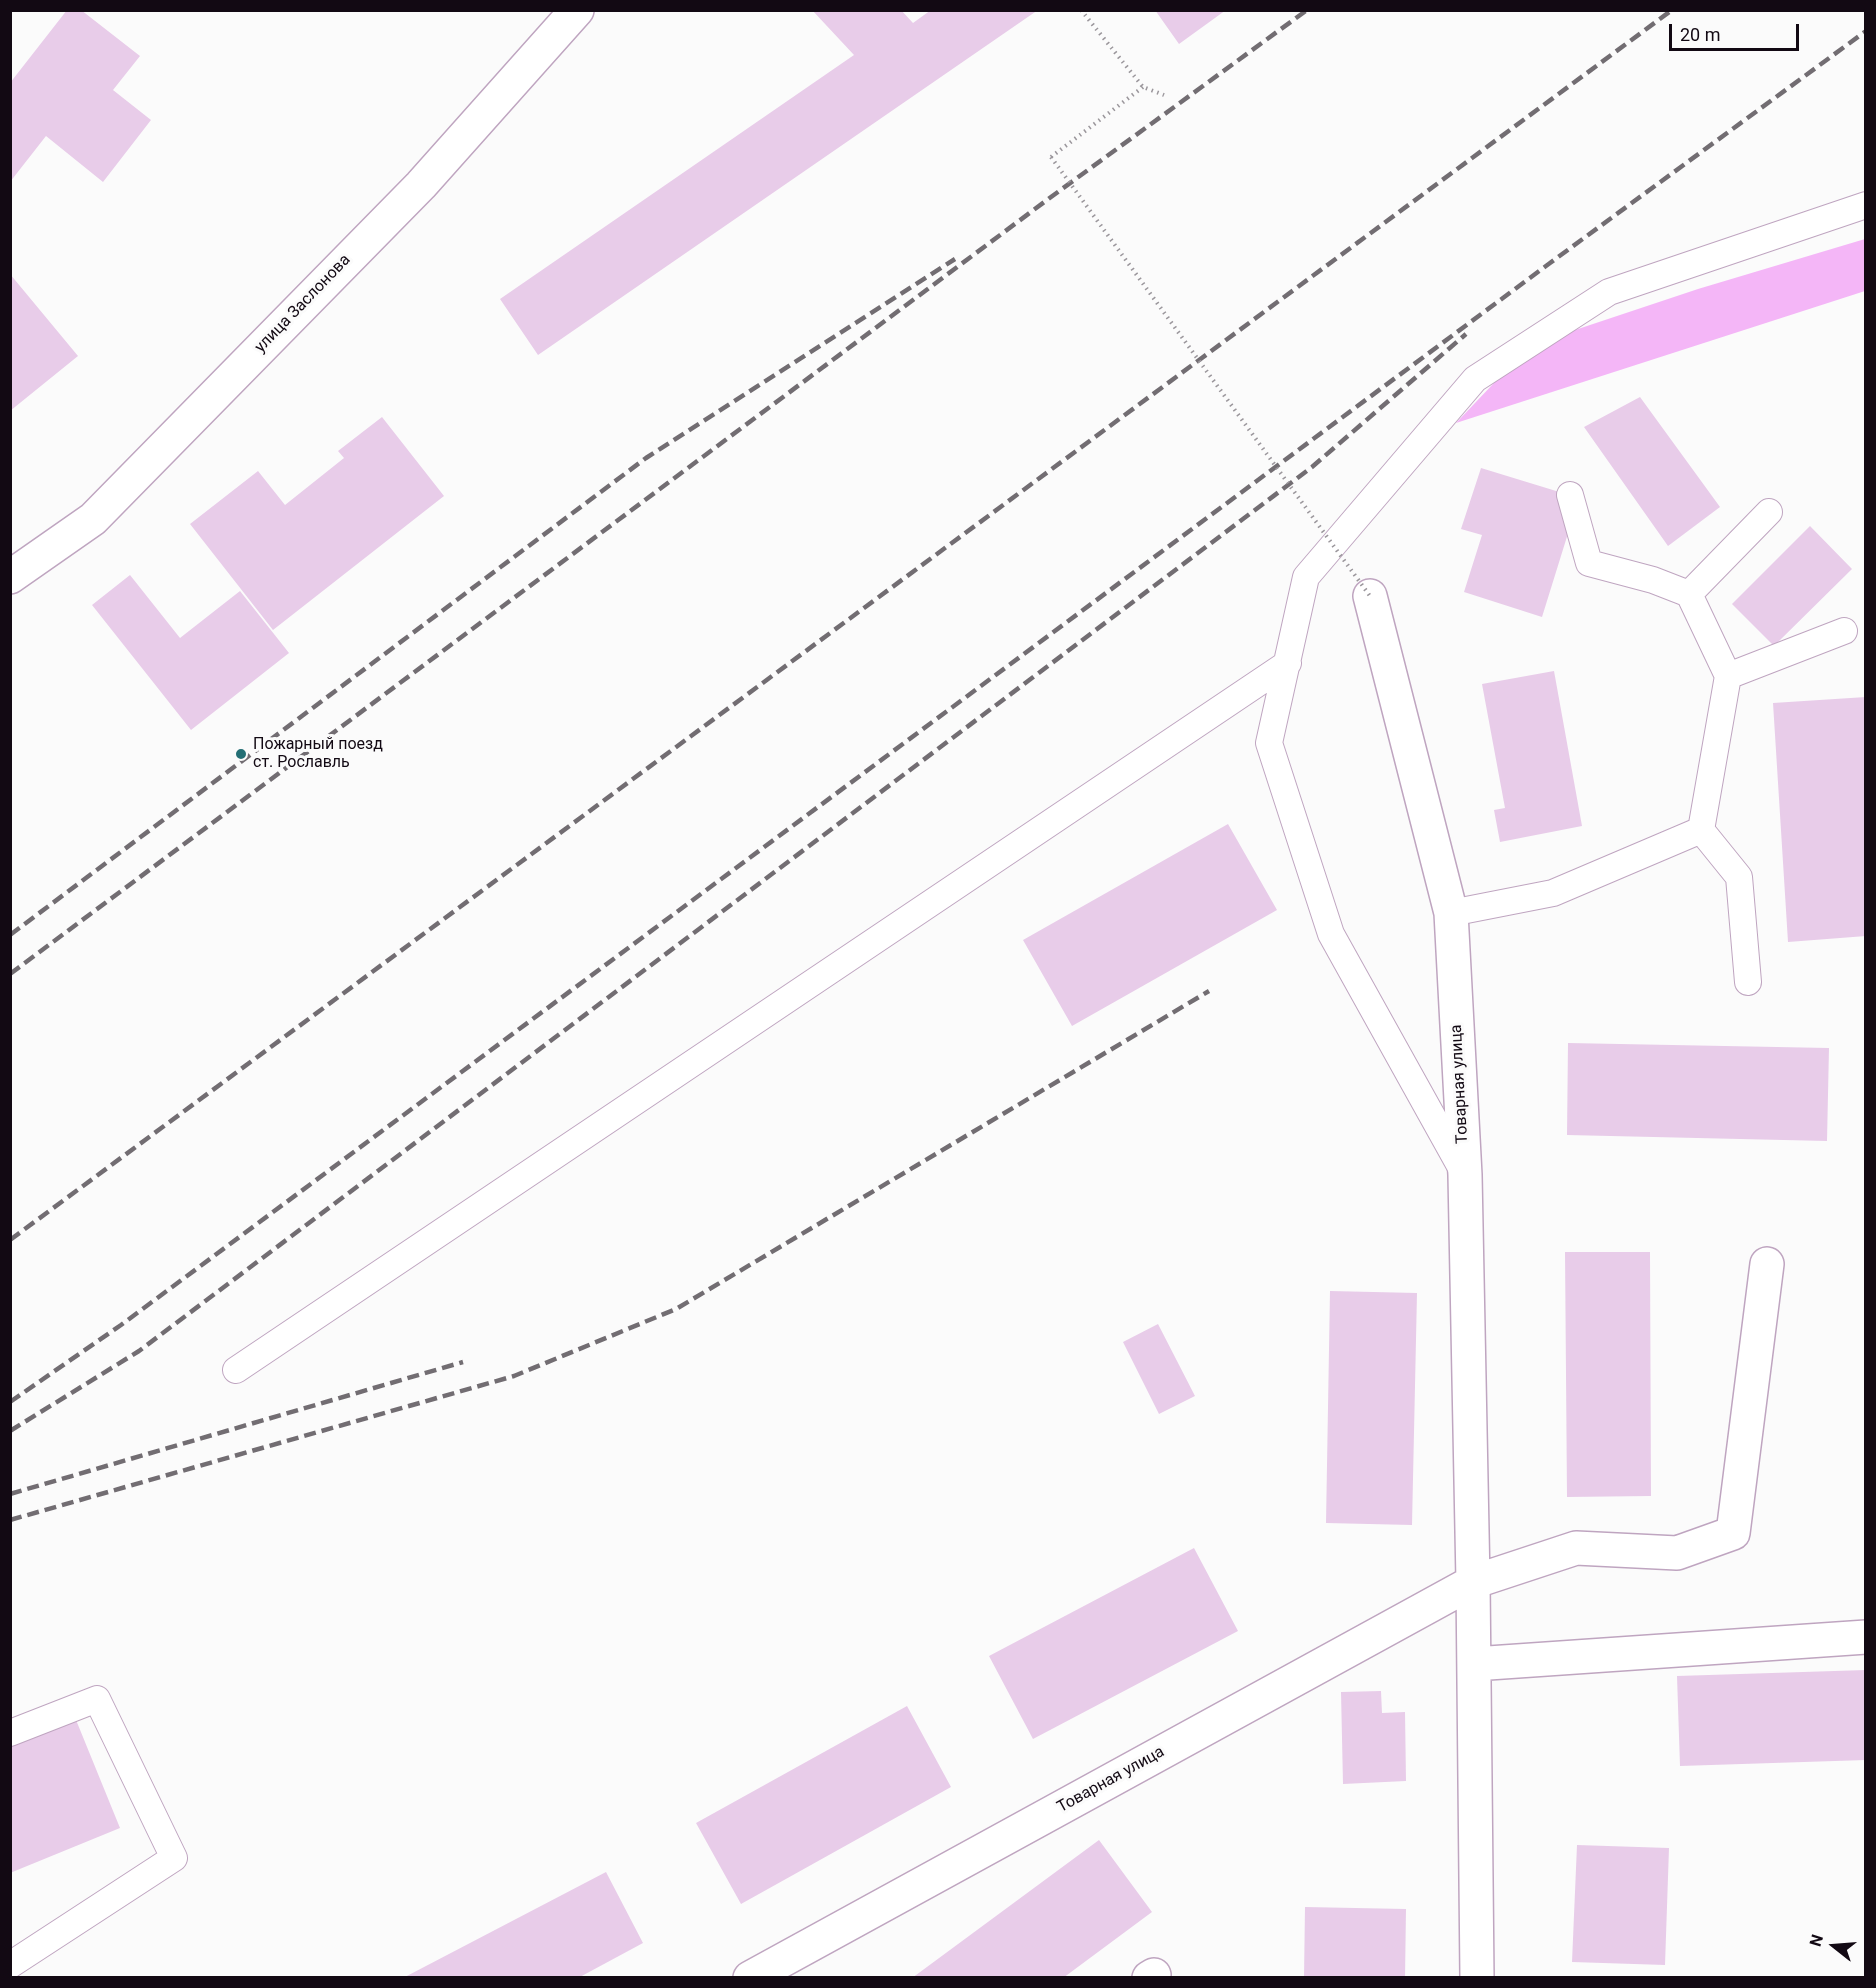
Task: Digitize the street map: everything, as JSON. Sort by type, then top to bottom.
[{"type":"street","name":"улица Заслонова","points":[[10,577],[93,519],[421,185],[577,10]]},
{"type":"street","name":"Товарная улица","points":[[1370,596],[1452,913],[1464,1175],[1473,1582],[1477,1977]]},
{"type":"street","name":"Товарная улица","points":[[755,1976],[1473,1582],[1576,1548],[1677,1553],[1733,1533],[1767,1264]]},
{"type":"street","points":[[1473,1664],[1866,1637]]},
{"type":"lane","points":[[1464,1175],[1331,934],[1269,743],[1306,577],[1475,379],[1609,292],[1866,205]]},
{"type":"lane","points":[[1570,495],[1589,563],[1653,580],[1689,594],[1728,676],[1701,830],[1739,877],[1748,982]]},
{"type":"lane","points":[[1689,594],[1769,512]]},
{"type":"lane","points":[[1728,676],[1844,631]]},
{"type":"lane","points":[[236,1371],[1288,663]]},
{"type":"lane","points":[[1452,913],[1553,893],[1701,830]]},
{"type":"lane","points":[[10,1733],[97,1699],[174,1858],[10,1965]]},
{"type":"path","points":[[1081,10],[1143,87],[1164,96]]},
{"type":"path","points":[[1143,87],[1051,157],[1370,596]]},
{"type":"shaded area","points":[[1865,239],[1865,291],[1456,423],[1530,345],[1698,289]]},
{"type":"building","points":[[67,10],[81,10],[140,56],[113,90],[151,120],[103,182],[46,136],[10,182],[10,83]]},
{"type":"building","points":[[812,10],[901,10],[913,23],[931,10],[1038,10],[538,355],[500,299],[854,55]]},
{"type":"building","points":[[1155,10],[1226,10],[1179,44]]},
{"type":"building","points":[[10,274],[78,356],[10,411]]},
{"type":"building","points":[[1640,397],[1720,507],[1668,546],[1584,427]]},
{"type":"building","points":[[382,417],[444,496],[273,630],[190,524],[258,471],[285,505],[344,458],[338,451]]},
{"type":"building","points":[[1481,468],[1579,498],[1542,617],[1464,592],[1482,535],[1461,529]]},
{"type":"building","points":[[1810,526],[1852,569],[1774,646],[1732,604]]},
{"type":"building","points":[[130,575],[180,638],[240,591],[289,653],[191,730],[92,605]]},
{"type":"building","points":[[1554,671],[1582,826],[1500,842],[1494,810],[1505,808],[1482,684]]},
{"type":"building","points":[[1866,697],[1866,936],[1788,942],[1773,703]]},
{"type":"building","points":[[1228,824],[1277,910],[1072,1026],[1023,940]]},
{"type":"building","points":[[1568,1043],[1829,1048],[1827,1141],[1567,1135]]},
{"type":"building","points":[[1565,1252],[1650,1252],[1651,1496],[1567,1497]]},
{"type":"building","points":[[1330,1291],[1417,1293],[1412,1525],[1326,1523]]},
{"type":"building","points":[[1158,1324],[1195,1396],[1159,1414],[1123,1342]]},
{"type":"building","points":[[1194,1548],[1238,1631],[1033,1739],[989,1656]]},
{"type":"building","points":[[1866,1670],[1866,1760],[1680,1766],[1677,1676]]},
{"type":"building","points":[[1381,1691],[1382,1713],[1405,1712],[1406,1781],[1343,1784],[1341,1692]]},
{"type":"building","points":[[907,1706],[951,1787],[741,1904],[696,1823]]},
{"type":"building","points":[[74,1715],[120,1828],[10,1873],[10,1741]]},
{"type":"building","points":[[1099,1840],[1152,1912],[1063,1978],[912,1978]]},
{"type":"building","points":[[1577,1845],[1669,1848],[1665,1965],[1572,1962]]},
{"type":"building","points":[[606,1872],[643,1943],[578,1978],[403,1978]]},
{"type":"building","points":[[1305,1907],[1406,1909],[1405,1978],[1304,1978]]},
{"type":"railway","points":[[10,974],[1051,197],[1307,10]]},
{"type":"railway","points":[[10,1240],[1672,10]]},
{"type":"railway","points":[[10,1402],[121,1325],[1550,263],[1866,31]]},
{"type":"railway","points":[[10,935],[646,458],[955,259]]},
{"type":"railway","points":[[10,1431],[139,1351],[1312,467],[1466,334]]},
{"type":"railway","points":[[10,1520],[514,1376],[676,1309],[1209,991]]},
{"type":"railway","points":[[10,1494],[463,1362]]},
{"type":"place","name":"Пожарный поезд ст. Рославль","points":[[241,754]]}]
